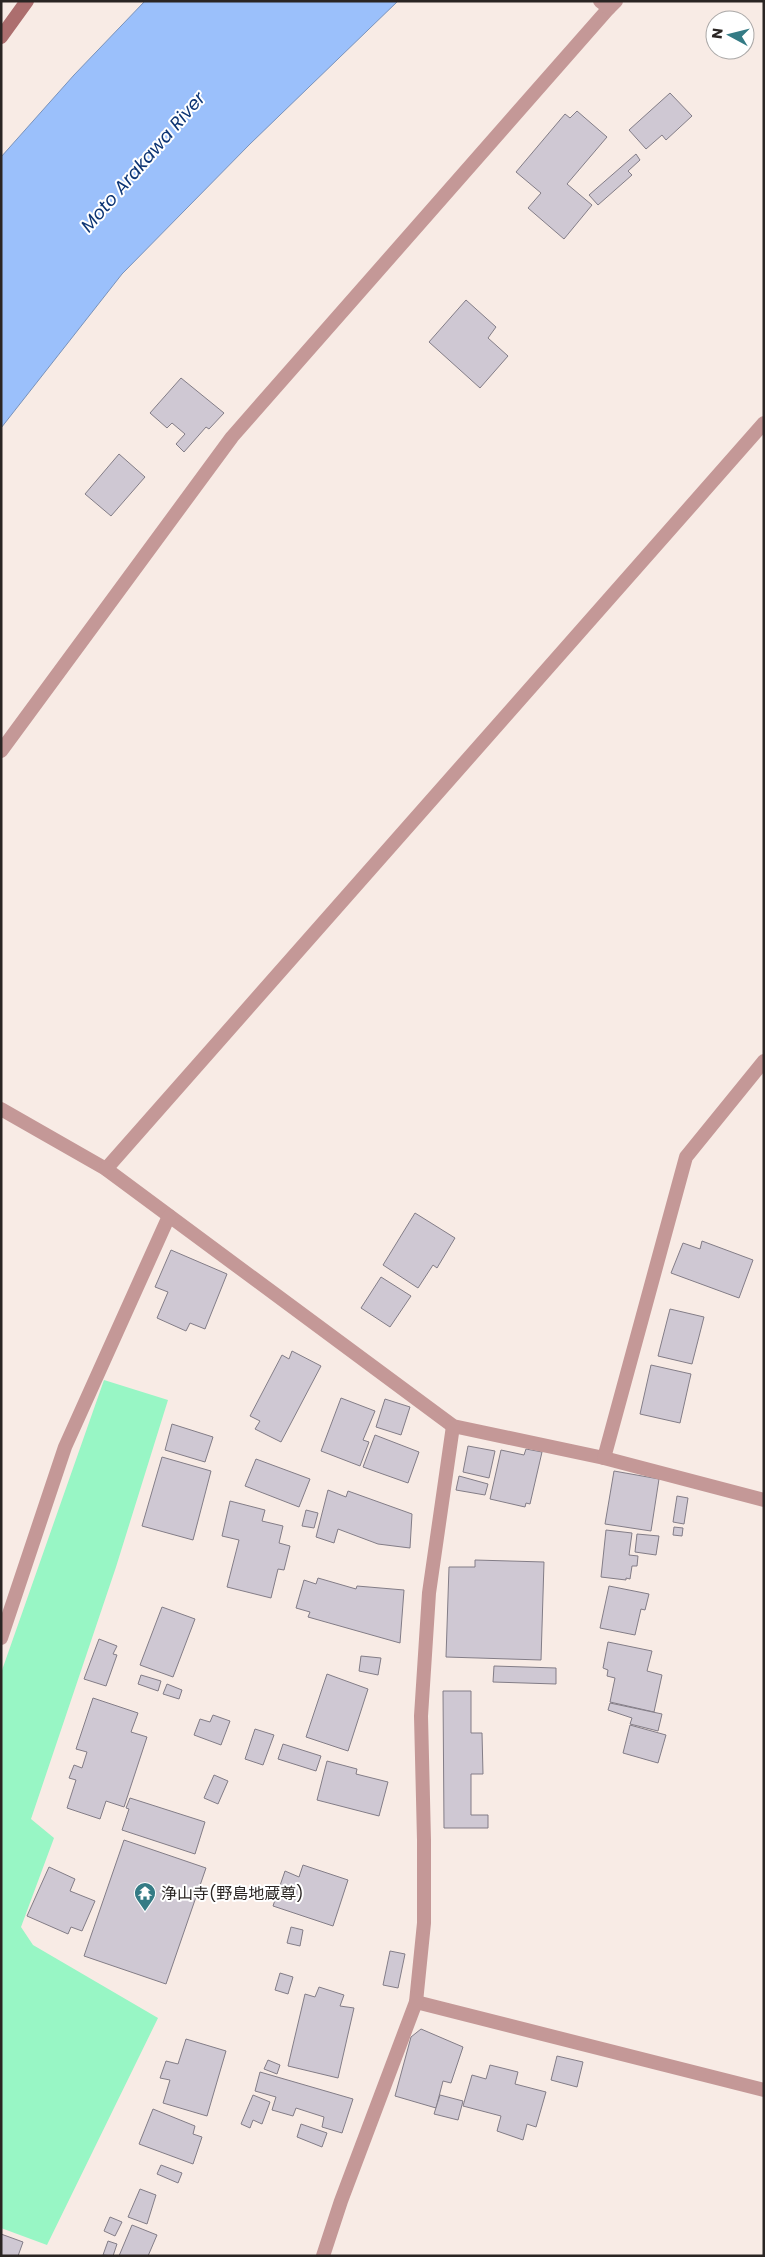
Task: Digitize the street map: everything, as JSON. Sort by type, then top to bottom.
[{"type":"main road","points":[[1,37],[27,1]]},
{"type":"street","points":[[1,751],[232,437],[608,4]]},
{"type":"street","points":[[106,1169],[764,423]]},
{"type":"street","points":[[604,1458],[686,1157],[764,1061]]},
{"type":"street","points":[[1,1109],[106,1169],[454,1426],[604,1458],[764,1500]]},
{"type":"street","points":[[1,1638],[65,1447],[169,1216]]},
{"type":"street","points":[[324,2256],[341,2201],[416,2002],[424,1924],[421,1716],[428,1612],[454,1426]]},
{"type":"street","points":[[416,2002],[764,2090]]},
{"type":"green space","points":[[104,1380],[168,1400],[116,1567],[31,1819],[54,1838],[21,1927],[33,1945],[158,2018],[47,2245],[1,2228],[1,1673]]},
{"type":"water","name":"Moto Arakawa River","points":[[145,1],[398,1],[250,144],[122,274],[1,428],[1,157],[74,75]]},
{"type":"building","points":[[670,93],[692,116],[666,140],[662,135],[646,149],[629,130]]},
{"type":"building","points":[[577,111],[607,137],[567,184],[592,205],[564,239],[528,208],[541,193],[516,172],[565,114],[570,118]]},
{"type":"building","points":[[636,154],[640,160],[628,171],[632,175],[598,205],[589,195]]},
{"type":"building","points":[[466,300],[496,327],[488,338],[508,356],[480,388],[429,342]]},
{"type":"building","points":[[181,378],[224,413],[209,429],[206,427],[184,452],[176,444],[185,434],[172,423],[167,428],[150,413]]},
{"type":"building","points":[[119,454],[145,477],[111,516],[85,494]]},
{"type":"building","points":[[415,1213],[455,1238],[437,1268],[433,1265],[418,1288],[383,1265]]},
{"type":"building","points":[[702,1241],[753,1260],[739,1298],[671,1273],[683,1243],[700,1249]]},
{"type":"building","points":[[171,1250],[227,1274],[205,1329],[190,1323],[186,1331],[157,1318],[168,1292],[155,1287]]},
{"type":"building","points":[[381,1277],[411,1296],[390,1327],[361,1308]]},
{"type":"building","points":[[670,1309],[704,1317],[692,1364],[658,1356]]},
{"type":"building","points":[[292,1351],[321,1366],[281,1442],[255,1429],[260,1421],[250,1416],[282,1355],[289,1359]]},
{"type":"building","points":[[651,1365],[691,1374],[680,1423],[640,1414]]},
{"type":"building","points":[[341,1398],[375,1411],[363,1440],[369,1442],[360,1466],[321,1451]]},
{"type":"building","points":[[385,1399],[410,1407],[401,1435],[376,1427]]},
{"type":"building","points":[[172,1424],[213,1437],[205,1462],[165,1450]]},
{"type":"building","points":[[375,1435],[419,1452],[408,1483],[363,1467]]},
{"type":"building","points":[[468,1446],[495,1451],[489,1478],[463,1472]]},
{"type":"building","points":[[526,1449],[542,1452],[530,1504],[526,1503],[525,1507],[490,1499],[501,1450],[524,1455]]},
{"type":"building","points":[[162,1457],[211,1471],[193,1540],[142,1526]]},
{"type":"building","points":[[256,1459],[310,1479],[299,1507],[245,1486]]},
{"type":"building","points":[[614,1471],[659,1479],[651,1531],[605,1524]]},
{"type":"building","points":[[459,1476],[488,1484],[485,1495],[456,1490]]},
{"type":"building","points":[[328,1490],[346,1497],[348,1491],[412,1514],[410,1548],[378,1544],[338,1529],[334,1543],[316,1537]]},
{"type":"building","points":[[677,1496],[688,1498],[684,1524],[673,1522]]},
{"type":"building","points":[[230,1501],[265,1510],[262,1521],[283,1526],[279,1543],[290,1546],[284,1570],[278,1569],[271,1598],[227,1587],[239,1540],[222,1536]]},
{"type":"building","points":[[306,1510],[318,1513],[314,1528],[302,1526]]},
{"type":"building","points":[[674,1527],[683,1528],[682,1536],[673,1535]]},
{"type":"building","points":[[606,1530],[632,1533],[629,1555],[638,1556],[637,1566],[632,1566],[630,1579],[601,1577]]},
{"type":"building","points":[[637,1534],[659,1536],[656,1555],[635,1552]]},
{"type":"building","points":[[475,1560],[544,1562],[541,1660],[446,1657],[449,1567],[475,1567]]},
{"type":"building","points":[[318,1578],[356,1589],[357,1586],[404,1590],[400,1643],[308,1617],[310,1612],[296,1608],[304,1580],[316,1584]]},
{"type":"building","points":[[609,1586],[649,1594],[645,1610],[641,1609],[635,1635],[600,1628]]},
{"type":"building","points":[[162,1607],[195,1619],[173,1677],[140,1665]]},
{"type":"building","points":[[99,1639],[117,1646],[113,1654],[117,1655],[106,1686],[84,1679]]},
{"type":"building","points":[[608,1642],[652,1651],[647,1671],[662,1675],[654,1712],[610,1702],[615,1678],[607,1676],[608,1670],[603,1668]]},
{"type":"building","points":[[361,1656],[381,1658],[378,1675],[359,1671]]},
{"type":"building","points":[[494,1666],[556,1668],[556,1684],[493,1682]]},
{"type":"building","points":[[327,1674],[368,1689],[348,1751],[306,1737]]},
{"type":"building","points":[[141,1675],[161,1681],[158,1691],[138,1684]]},
{"type":"building","points":[[167,1684],[182,1690],[179,1699],[163,1694]]},
{"type":"building","points":[[443,1691],[471,1691],[471,1733],[482,1733],[483,1774],[471,1774],[471,1815],[488,1815],[488,1828],[444,1828]]},
{"type":"building","points":[[93,1698],[138,1713],[131,1732],[147,1737],[124,1807],[106,1801],[100,1819],[67,1808],[76,1780],[69,1778],[74,1765],[82,1768],[87,1752],[76,1749]]},
{"type":"building","points":[[610,1703],[662,1714],[658,1731],[630,1724],[632,1718],[608,1710]]},
{"type":"building","points":[[213,1715],[230,1721],[221,1745],[194,1735],[200,1719],[210,1722]]},
{"type":"building","points":[[630,1725],[666,1735],[658,1763],[623,1753]]},
{"type":"building","points":[[255,1729],[274,1735],[263,1765],[245,1759]]},
{"type":"building","points":[[283,1744],[321,1756],[316,1771],[278,1759]]},
{"type":"building","points":[[327,1761],[357,1769],[356,1774],[388,1782],[379,1816],[317,1800]]},
{"type":"building","points":[[214,1775],[228,1781],[218,1804],[204,1798]]},
{"type":"building","points":[[130,1798],[205,1822],[195,1854],[122,1830],[129,1809],[126,1808]]},
{"type":"building","name":"浄山寺(野島地蔵尊)","points":[[124,1840],[206,1868],[166,1984],[84,1956]]},
{"type":"building","points":[[303,1865],[348,1880],[333,1926],[273,1906],[285,1871],[299,1877]]},
{"type":"building","points":[[49,1867],[75,1879],[70,1891],[95,1901],[82,1931],[71,1927],[68,1934],[27,1916]]},
{"type":"building","points":[[291,1927],[303,1930],[300,1946],[287,1943]]},
{"type":"building","points":[[390,1951],[405,1954],[398,1988],[383,1985]]},
{"type":"building","points":[[280,1973],[293,1977],[288,1994],[275,1990]]},
{"type":"building","points":[[319,1987],[344,1995],[340,2006],[354,2008],[338,2078],[288,2066],[305,1994],[315,1997]]},
{"type":"building","points":[[421,2029],[463,2047],[451,2083],[443,2081],[436,2108],[395,2096],[411,2037]]},
{"type":"building","points":[[186,2039],[226,2051],[207,2116],[163,2103],[170,2080],[160,2078],[166,2061],[178,2064]]},
{"type":"building","points":[[557,2056],[583,2062],[577,2087],[551,2080]]},
{"type":"building","points":[[268,2060],[280,2065],[277,2074],[264,2069]]},
{"type":"building","points":[[490,2065],[518,2072],[515,2084],[546,2092],[536,2127],[527,2124],[523,2140],[497,2131],[501,2116],[463,2106],[472,2075],[486,2079]]},
{"type":"building","points":[[260,2072],[353,2099],[342,2133],[322,2127],[324,2117],[296,2108],[293,2116],[272,2110],[276,2097],[255,2091]]},
{"type":"building","points":[[253,2095],[270,2102],[262,2124],[253,2120],[250,2128],[241,2124]]},
{"type":"building","points":[[440,2095],[463,2101],[458,2120],[434,2114]]},
{"type":"building","points":[[153,2109],[195,2126],[193,2134],[202,2137],[193,2164],[139,2144]]},
{"type":"building","points":[[301,2124],[327,2133],[322,2147],[297,2137]]},
{"type":"building","points":[[161,2165],[182,2173],[178,2183],[157,2174]]},
{"type":"building","points":[[140,2189],[156,2195],[147,2224],[128,2217]]},
{"type":"building","points":[[110,2217],[122,2222],[115,2236],[104,2231]]},
{"type":"building","points":[[132,2225],[157,2235],[148,2256],[119,2256]]},
{"type":"building","points":[[1,2234],[23,2242],[18,2256],[1,2256]]},
{"type":"building","points":[[108,2241],[117,2244],[113,2256],[103,2255]]},
{"type":"place","name":"浄山寺(野島地蔵尊)","points":[[145,1912]]}]
